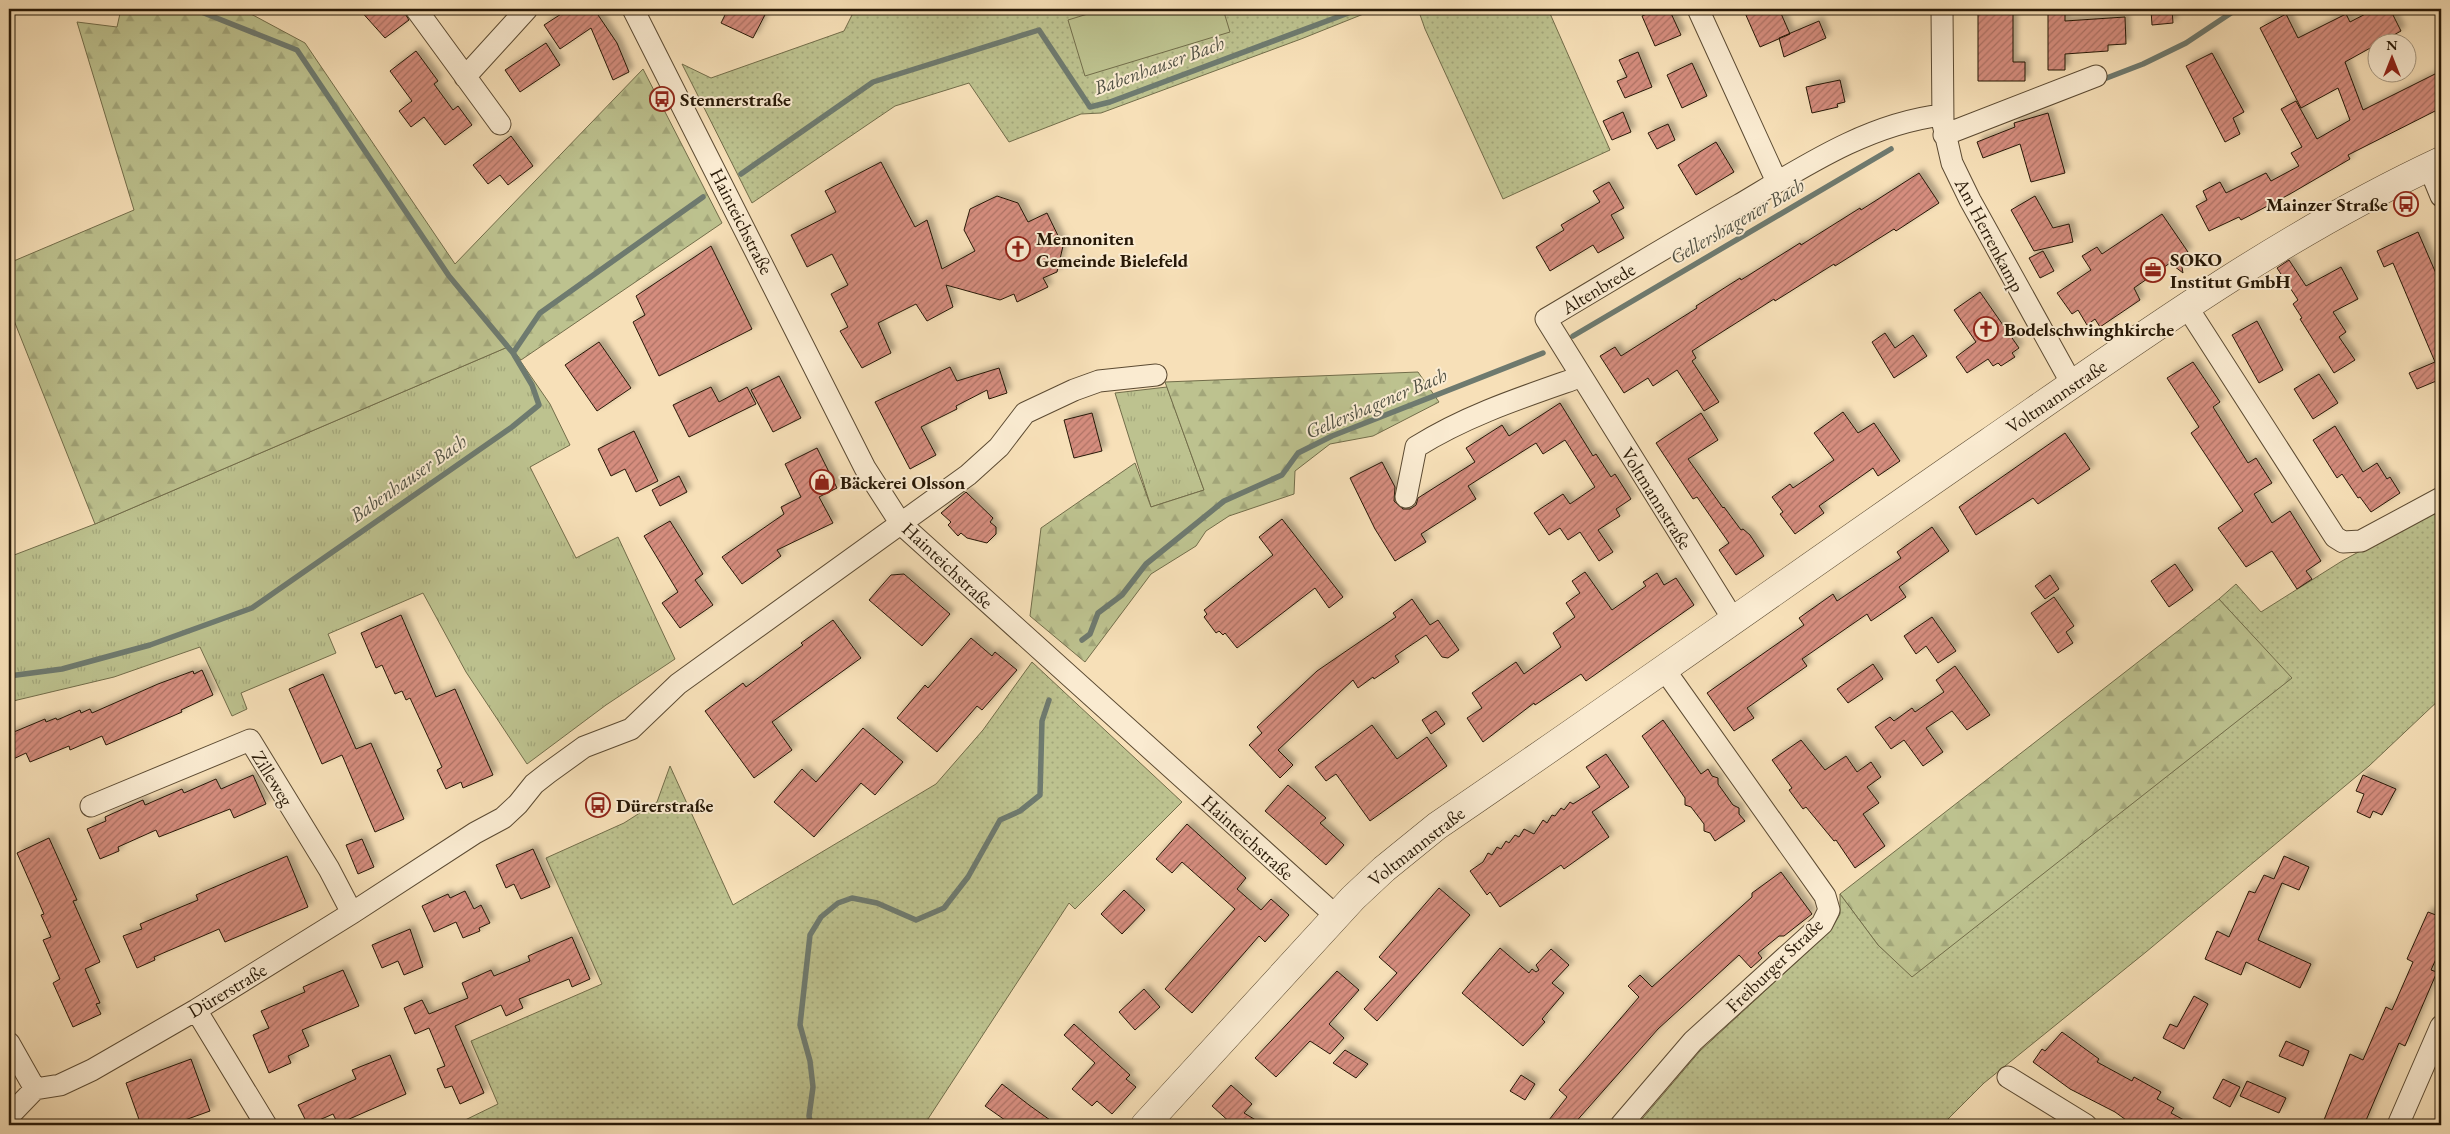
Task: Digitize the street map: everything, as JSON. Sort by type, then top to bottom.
[{"type":"street","points":[[416,9],[500,124]]},
{"type":"street","points":[[465,77],[527,9]]},
{"type":"street","name":"Hainteichstraße","points":[[633,9],[865,468],[901,524],[1336,916]]},
{"type":"street","points":[[1698,9],[1777,182]]},
{"type":"street","name":"Am Herrenkamp","points":[[1942,9],[1943,125],[1952,164],[2072,384]]},
{"type":"street","points":[[1943,125],[2096,76]]},
{"type":"street","name":"Altenbrede","points":[[1580,377],[1546,319],[1777,182],[1870,132],[1900,122],[1943,125]]},
{"type":"street","points":[[2435,164],[2441,196]]},
{"type":"street","name":"Voltmannstraße","points":[[1145,1125],[1372,879],[1437,826],[2072,384],[2187,307],[2251,265],[2316,227],[2435,164]]},
{"type":"street","points":[[2187,307],[2335,537],[2343,542],[2362,541],[2441,498]]},
{"type":"street","points":[[901,524],[968,476],[999,447],[1025,413],[1074,390],[1099,382],[1156,374]]},
{"type":"street","points":[[1406,497],[1416,447],[1447,428],[1479,413],[1580,377]]},
{"type":"street","name":"Voltmannstraße","points":[[1580,377],[1733,619]]},
{"type":"street","name":"Dürerstraße","points":[[36,1089],[60,1085],[92,1070],[196,1010],[352,914],[474,833],[503,818],[518,804],[534,784],[584,747],[631,729],[678,684],[901,524]]},
{"type":"street","name":"Freiburger Straße","points":[[1621,1125],[1693,1041],[1822,924],[1829,910],[1825,896],[1664,669]]},
{"type":"street","name":"Zilleweg","points":[[91,806],[250,740],[329,869],[352,914]]},
{"type":"street","points":[[196,1010],[266,1125]]},
{"type":"street","points":[[2398,1125],[2441,1026]]},
{"type":"street","points":[[9,1043],[36,1089],[9,1116]]},
{"type":"street","points":[[2008,1077],[2086,1125]]},
{"type":"green space","points":[[121,9],[235,9],[251,14],[305,43],[455,264],[643,69],[722,223],[521,360],[510,346],[95,524],[9,308],[9,263],[134,210],[77,22],[117,27]]},
{"type":"green space","points":[[855,9],[1376,9],[1301,39],[1101,113],[1081,114],[1009,142],[969,83],[895,106],[752,203],[682,64],[711,78],[844,31]]},
{"type":"green space","points":[[1104,9],[1223,9],[1230,32],[1085,76],[1068,20]]},
{"type":"green space","points":[[1418,9],[1548,9],[1610,150],[1503,199],[1425,29]]},
{"type":"green space","points":[[510,346],[550,404],[570,445],[530,467],[576,558],[618,537],[675,659],[606,705],[527,764],[466,672],[423,593],[328,634],[336,653],[241,693],[247,709],[232,716],[200,647],[114,677],[9,702],[9,557],[95,524]]},
{"type":"green space","points":[[1418,372],[1439,402],[1373,436],[1330,444],[1295,471],[1294,494],[1229,516],[1206,531],[1196,546],[1151,574],[1085,662],[1030,616],[1041,528],[1135,463],[1151,507],[1204,490],[1165,382]]},
{"type":"green space","points":[[1167,387],[1204,490],[1151,507],[1115,393]]},
{"type":"green space","points":[[2441,507],[2441,698],[2369,766],[2146,952],[1984,1083],[1942,1125],[1637,1125],[1700,1051],[1831,930],[1840,914],[1840,894],[1878,945],[1912,977],[2292,678],[2219,599],[2236,584],[2261,612],[2342,561]]},
{"type":"green space","points":[[2219,599],[2293,678],[1912,978],[1878,945],[1840,894]]},
{"type":"green space","points":[[1032,662],[1182,802],[1075,909],[1069,903],[924,1125],[460,1125],[459,1123],[498,1104],[471,1041],[602,984],[546,858],[624,823],[657,802],[670,766],[733,905],[936,784],[983,730]]},
{"type":"building","points":[[359,9],[402,9],[409,20],[385,38]]},
{"type":"building","points":[[569,9],[594,9],[617,43],[629,72],[613,80],[591,28],[560,49],[544,25]]},
{"type":"building","points":[[728,9],[768,9],[753,38],[721,23]]},
{"type":"building","points":[[1659,9],[1669,9],[1681,35],[1655,46],[1642,16]]},
{"type":"building","points":[[1755,9],[1779,9],[1790,34],[1760,47],[1745,13]]},
{"type":"building","points":[[1978,9],[2013,9],[2013,62],[2025,62],[2025,81],[1978,81]]},
{"type":"building","points":[[2048,9],[2065,9],[2065,21],[2125,17],[2126,44],[2108,45],[2108,51],[2065,54],[2065,70],[2048,70]]},
{"type":"building","points":[[2172,9],[2173,23],[2152,25],[2151,10]]},
{"type":"building","points":[[2375,9],[2390,9],[2401,31],[2368,32],[2368,49],[2345,62],[2363,110],[2441,71],[2441,108],[2348,155],[2350,159],[2241,220],[2239,217],[2209,231],[2196,206],[2207,200],[2203,191],[2220,182],[2226,193],[2266,173],[2271,181],[2299,166],[2291,153],[2302,147],[2281,109],[2296,101],[2317,139],[2350,120],[2338,88],[2301,108],[2260,28],[2286,14],[2298,38],[2346,14],[2350,22]]},
{"type":"building","points":[[1819,21],[1826,38],[1784,57],[1779,38]]},
{"type":"building","points":[[546,43],[560,65],[520,92],[505,70]]},
{"type":"building","points":[[416,51],[438,81],[434,84],[453,110],[458,106],[472,125],[445,145],[424,117],[411,127],[399,111],[412,101],[390,71]]},
{"type":"building","points":[[1638,52],[1652,87],[1625,98],[1617,81],[1627,77],[1619,60]]},
{"type":"building","points":[[2212,53],[2244,112],[2233,118],[2240,134],[2225,142],[2186,66]]},
{"type":"building","points":[[1692,63],[1707,96],[1682,108],[1667,75]]},
{"type":"building","points":[[1840,80],[1845,102],[1837,104],[1838,107],[1812,113],[1806,87]]},
{"type":"building","points":[[1623,112],[1631,132],[1612,140],[1603,121]]},
{"type":"building","points":[[2048,113],[2065,173],[2031,182],[2020,144],[1983,158],[1977,142],[2015,127],[2014,123]]},
{"type":"building","points":[[1668,124],[1675,140],[1657,149],[1648,133]]},
{"type":"building","points":[[511,136],[533,166],[508,185],[500,175],[488,184],[473,165]]},
{"type":"building","points":[[1716,142],[1734,172],[1696,195],[1678,165]]},
{"type":"building","points":[[881,162],[915,227],[927,220],[942,269],[975,251],[964,230],[970,209],[997,196],[1018,203],[1028,222],[1047,213],[1063,246],[1057,272],[1043,278],[1048,287],[1017,302],[1014,294],[1000,300],[946,285],[953,307],[927,321],[916,304],[878,323],[891,353],[862,368],[840,331],[848,327],[831,294],[848,285],[832,254],[807,267],[791,235],[836,212],[825,191]]},
{"type":"building","points":[[1919,173],[1939,203],[1896,231],[1894,229],[1775,301],[1774,299],[1692,351],[1696,358],[1692,361],[1719,402],[1704,411],[1677,370],[1653,386],[1648,378],[1624,393],[1600,356],[1615,347],[1621,356],[1697,308],[1696,306],[1740,278],[1741,280],[1860,208],[1861,210]]},
{"type":"building","points":[[1609,182],[1624,208],[1611,215],[1624,238],[1598,253],[1593,245],[1550,271],[1536,247],[1564,230],[1561,225],[1600,202],[1593,191]]},
{"type":"building","points":[[2035,196],[2053,228],[2069,224],[2073,242],[2034,251],[2011,210]]},
{"type":"building","points":[[2162,214],[2188,252],[2180,256],[2183,273],[2170,263],[2134,288],[2140,300],[2100,327],[2095,319],[2087,325],[2078,310],[2072,314],[2057,293],[2091,270],[2082,256],[2097,247],[2102,254]]},
{"type":"building","points":[[2418,232],[2441,285],[2441,379],[2417,389],[2409,373],[2435,362],[2393,263],[2384,267],[2377,251]]},
{"type":"building","points":[[711,246],[752,329],[659,376],[633,322],[645,315],[636,296]]},
{"type":"building","points":[[2043,251],[2054,271],[2040,278],[2029,258]]},
{"type":"building","points":[[2289,260],[2306,286],[2341,267],[2358,299],[2333,312],[2346,332],[2339,337],[2355,360],[2334,373],[2300,319],[2302,318],[2293,304],[2298,300],[2277,268]]},
{"type":"building","name":"Bodelschwinghkirche","points":[[1980,292],[2019,348],[2012,353],[2015,357],[2001,366],[1998,363],[1993,366],[1988,359],[1967,373],[1956,357],[1976,342],[1954,310]]},
{"type":"building","points":[[2257,321],[2283,370],[2259,383],[2232,335]]},
{"type":"building","points":[[1885,333],[1895,348],[1913,335],[1927,356],[1894,378],[1872,342]]},
{"type":"building","points":[[599,342],[631,388],[597,411],[565,365]]},
{"type":"building","points":[[2193,362],[2220,402],[2213,407],[2248,463],[2256,458],[2272,483],[2254,494],[2272,523],[2290,511],[2321,561],[2306,571],[2312,579],[2297,589],[2272,551],[2246,567],[2218,528],[2243,511],[2191,433],[2199,427],[2167,378]]},
{"type":"building","points":[[950,367],[957,381],[999,368],[1007,393],[989,399],[987,390],[956,406],[957,409],[921,427],[936,455],[910,469],[875,402]]},
{"type":"building","points":[[2319,374],[2338,403],[2313,419],[2294,389]]},
{"type":"building","points":[[779,376],[801,418],[773,432],[751,390]]},
{"type":"building","points":[[711,387],[719,402],[747,387],[756,404],[689,437],[673,405]]},
{"type":"building","points":[[1560,403],[1593,456],[1596,454],[1611,477],[1615,474],[1631,499],[1616,509],[1620,516],[1598,530],[1613,552],[1599,561],[1580,532],[1568,540],[1560,528],[1549,535],[1534,513],[1563,494],[1570,504],[1595,487],[1565,440],[1543,454],[1536,443],[1468,486],[1476,499],[1421,534],[1426,542],[1395,561],[1375,529],[1350,478],[1382,462],[1395,487],[1394,501],[1403,509],[1410,509],[1416,505],[1418,498],[1475,462],[1466,448],[1502,425],[1509,436]]},
{"type":"building","points":[[1843,412],[1858,433],[1874,423],[1900,461],[1878,476],[1873,468],[1819,506],[1824,513],[1795,534],[1780,514],[1783,512],[1772,497],[1790,484],[1793,488],[1834,460],[1814,433]]},
{"type":"building","points":[[1092,413],[1102,451],[1074,458],[1064,420]]},
{"type":"building","points":[[1701,413],[1718,440],[1688,459],[1723,508],[1741,530],[1743,529],[1750,535],[1764,556],[1736,575],[1719,550],[1729,543],[1697,497],[1693,499],[1656,443]]},
{"type":"building","points":[[2335,426],[2363,472],[2377,463],[2387,479],[2390,477],[2400,493],[2371,512],[2360,497],[2358,498],[2342,474],[2337,478],[2313,440]]},
{"type":"building","points":[[634,431],[658,481],[636,492],[625,469],[611,476],[598,449]]},
{"type":"building","points":[[2065,433],[2090,469],[2038,504],[2033,498],[1976,535],[1959,507]]},
{"type":"building","points":[[817,448],[837,488],[819,497],[833,523],[777,550],[781,556],[742,584],[722,557],[784,514],[781,507],[801,497],[785,464]]},
{"type":"building","points":[[679,476],[687,492],[660,506],[652,490]]},
{"type":"building","points":[[966,492],[993,518],[990,522],[996,527],[996,534],[987,543],[967,538],[961,533],[958,536],[948,525],[951,522],[941,513]]},
{"type":"building","points":[[1282,519],[1343,597],[1329,608],[1315,588],[1237,648],[1225,633],[1223,635],[1219,631],[1216,633],[1204,617],[1207,614],[1204,610],[1273,555],[1259,537]]},
{"type":"building","points":[[670,521],[703,574],[695,580],[713,605],[680,628],[662,603],[678,592],[644,536]]},
{"type":"building","points":[[1932,527],[1949,551],[1899,587],[1906,597],[1871,621],[1867,614],[1802,659],[1807,666],[1747,708],[1754,718],[1734,731],[1707,693],[1804,625],[1799,618],[1833,594],[1837,601],[1901,558],[1897,552]]},
{"type":"building","points":[[2175,564],[2193,590],[2169,607],[2151,581]]},
{"type":"building","points":[[1585,572],[1612,610],[1646,586],[1643,582],[1657,573],[1664,585],[1676,578],[1694,605],[1586,681],[1581,674],[1535,705],[1534,703],[1483,742],[1467,718],[1482,708],[1472,693],[1516,662],[1524,674],[1561,647],[1553,633],[1575,617],[1566,603],[1580,593],[1572,581]]},
{"type":"building","points":[[904,574],[950,614],[922,646],[869,600],[891,575]]},
{"type":"building","points":[[2050,575],[2059,589],[2045,599],[2035,586]]},
{"type":"building","points":[[2054,597],[2074,626],[2066,632],[2073,643],[2058,653],[2031,613]]},
{"type":"building","points":[[1412,599],[1430,625],[1438,620],[1459,650],[1448,658],[1442,657],[1426,635],[1395,656],[1399,662],[1374,679],[1373,677],[1358,688],[1353,680],[1278,750],[1293,765],[1280,778],[1249,745],[1262,733],[1257,727],[1317,671],[1396,617],[1393,613]]},
{"type":"building","points":[[401,615],[436,697],[455,689],[493,775],[463,788],[461,782],[446,789],[437,770],[442,767],[410,698],[406,700],[402,691],[395,694],[382,665],[376,668],[361,633]]},
{"type":"building","points":[[1932,617],[1956,651],[1938,663],[1926,646],[1916,654],[1904,636]]},
{"type":"building","points":[[833,620],[861,658],[772,722],[792,750],[754,778],[705,711],[743,683],[746,687],[803,645],[801,643]]},
{"type":"building","points":[[971,638],[992,656],[995,652],[1017,670],[982,710],[977,706],[937,752],[897,718],[925,685],[928,688]]},
{"type":"building","points":[[1873,664],[1883,679],[1848,703],[1837,689]]},
{"type":"building","points":[[1955,666],[1990,715],[1967,730],[1952,711],[1926,728],[1943,752],[1923,766],[1904,740],[1891,749],[1875,727],[1890,717],[1894,721],[1912,708],[1915,712],[1944,692],[1936,680]]},
{"type":"building","points":[[202,670],[213,695],[181,710],[182,712],[106,745],[102,736],[70,750],[69,746],[30,762],[26,753],[9,761],[9,734],[45,719],[46,722],[56,718],[57,720],[80,710],[81,713],[90,709],[92,713],[158,684],[193,671],[194,674]]},
{"type":"building","points":[[323,674],[356,749],[371,743],[404,819],[375,832],[342,755],[322,764],[289,689]]},
{"type":"building","points":[[1436,711],[1445,724],[1431,734],[1422,720]]},
{"type":"building","points":[[1663,720],[1701,774],[1708,769],[1712,776],[1718,778],[1718,784],[1733,805],[1739,808],[1739,814],[1745,821],[1715,841],[1710,833],[1704,831],[1704,824],[1691,807],[1685,805],[1685,798],[1642,736]]},
{"type":"building","points":[[1372,725],[1397,759],[1427,737],[1447,766],[1370,821],[1336,774],[1326,781],[1315,767]]},
{"type":"building","points":[[863,728],[903,762],[875,795],[861,783],[814,837],[774,802],[802,769],[816,782]]},
{"type":"building","points":[[1801,740],[1825,770],[1846,756],[1857,772],[1871,762],[1881,777],[1867,787],[1879,803],[1863,814],[1885,846],[1855,868],[1836,840],[1834,841],[1806,807],[1803,809],[1789,790],[1792,788],[1772,760]]},
{"type":"building","points":[[1606,754],[1629,787],[1592,812],[1609,837],[1564,869],[1561,865],[1500,907],[1490,892],[1487,895],[1470,871],[1483,862],[1488,853],[1492,855],[1497,847],[1501,849],[1506,841],[1509,843],[1515,835],[1519,837],[1524,829],[1534,834],[1543,820],[1547,823],[1552,815],[1555,816],[1561,808],[1564,810],[1570,802],[1573,804],[1600,787],[1586,767]]},
{"type":"building","points":[[253,775],[266,804],[234,818],[230,809],[159,837],[156,830],[118,847],[119,851],[100,859],[87,829],[106,821],[105,817],[143,800],[145,805],[182,789],[184,793],[216,779],[221,789]]},
{"type":"building","points":[[2363,775],[2396,789],[2382,815],[2373,811],[2370,818],[2357,812],[2364,794],[2356,791]]},
{"type":"building","points":[[1288,785],[1326,818],[1320,823],[1344,845],[1326,865],[1265,811]]},
{"type":"building","points":[[1187,824],[1246,878],[1237,889],[1261,910],[1271,899],[1289,915],[1265,942],[1259,936],[1192,1013],[1165,989],[1235,909],[1182,862],[1172,873],[1156,859]]},
{"type":"building","points":[[49,838],[77,900],[73,901],[100,962],[85,969],[100,1003],[96,1004],[101,1014],[73,1027],[53,983],[60,979],[43,940],[51,937],[41,915],[44,914],[17,853]]},
{"type":"building","points":[[362,839],[374,867],[358,874],[346,845]]},
{"type":"building","points":[[533,849],[550,887],[521,899],[514,884],[506,888],[496,865]]},
{"type":"building","points":[[287,856],[308,907],[225,942],[219,929],[154,957],[155,960],[137,968],[123,936],[142,929],[140,924],[198,900],[196,895]]},
{"type":"building","points":[[2284,856],[2309,867],[2299,890],[2282,883],[2258,940],[2311,964],[2300,988],[2246,962],[2241,975],[2205,959],[2217,931],[2229,937],[2249,891],[2255,893],[2264,875],[2274,879]]},
{"type":"building","points":[[1781,872],[1812,914],[1758,953],[1762,958],[1751,968],[1739,955],[1658,1029],[1573,1125],[1545,1125],[1567,1097],[1559,1090],[1639,997],[1628,986],[1640,975],[1652,987],[1752,897],[1752,893]]},
{"type":"building","points":[[1439,888],[1470,915],[1377,1021],[1364,1009],[1397,973],[1379,957]]},
{"type":"building","points":[[1124,890],[1145,910],[1122,934],[1101,914]]},
{"type":"building","points":[[465,891],[474,909],[481,905],[490,923],[479,928],[480,931],[463,938],[456,922],[434,932],[422,906],[448,894],[450,898]]},
{"type":"building","points":[[2428,912],[2441,917],[2441,948],[2431,970],[2437,972],[2405,1046],[2399,1043],[2364,1125],[2322,1125],[2350,1054],[2363,1060],[2386,1007],[2392,1010],[2413,962],[2407,959]]},
{"type":"building","points":[[410,929],[423,967],[404,975],[398,961],[382,968],[372,945]]},
{"type":"building","points":[[572,937],[590,979],[572,987],[569,979],[519,999],[523,1008],[506,1016],[501,1005],[455,1026],[484,1093],[460,1104],[452,1086],[445,1088],[437,1069],[445,1066],[429,1028],[415,1034],[404,1008],[422,1000],[429,1014],[468,998],[462,983],[491,970],[494,976],[530,961],[528,956]]},
{"type":"building","points":[[1500,948],[1529,973],[1532,969],[1536,972],[1539,970],[1536,965],[1551,949],[1569,965],[1552,983],[1564,993],[1542,1019],[1545,1022],[1523,1046],[1462,993]]},
{"type":"building","points":[[343,970],[359,1006],[302,1030],[309,1046],[288,1056],[291,1063],[269,1073],[253,1035],[269,1028],[261,1011],[305,992],[303,987]]},
{"type":"building","points":[[1337,971],[1359,990],[1329,1024],[1344,1038],[1330,1054],[1310,1041],[1276,1077],[1255,1058]]},
{"type":"building","points":[[1144,989],[1160,1007],[1135,1030],[1119,1012]]},
{"type":"building","points":[[2194,996],[2208,1004],[2184,1049],[2163,1038],[2170,1024],[2177,1027]]},
{"type":"building","points":[[1074,1024],[1130,1075],[1126,1079],[1136,1087],[1112,1114],[1097,1101],[1092,1106],[1072,1089],[1095,1063],[1064,1035]]},
{"type":"building","points":[[2062,1032],[2099,1059],[2097,1062],[2132,1081],[2134,1077],[2161,1092],[2157,1099],[2174,1108],[2171,1113],[2193,1125],[2133,1125],[2115,1112],[2070,1089],[2033,1062],[2042,1049],[2045,1051]]},
{"type":"building","points":[[2286,1041],[2309,1051],[2303,1066],[2279,1056]]},
{"type":"building","points":[[1345,1050],[1368,1064],[1356,1078],[1333,1063]]},
{"type":"building","points":[[390,1055],[406,1094],[338,1124],[333,1114],[308,1125],[298,1105],[356,1079],[352,1070]]},
{"type":"building","points":[[191,1059],[210,1111],[171,1125],[141,1125],[126,1083]]},
{"type":"building","points":[[1521,1075],[1535,1084],[1525,1100],[1510,1091]]},
{"type":"building","points":[[2223,1079],[2240,1087],[2230,1107],[2213,1098]]},
{"type":"building","points":[[2247,1081],[2286,1098],[2279,1113],[2240,1096]]},
{"type":"building","points":[[1002,1084],[1057,1125],[1012,1125],[985,1106]]},
{"type":"building","points":[[1231,1085],[1252,1104],[1244,1113],[1264,1125],[1233,1125],[1212,1106]]},
{"type":"waterway","points":[[194,9],[297,50],[449,276],[513,353]]},
{"type":"waterway","name":"Babenhauser Bach","points":[[741,174],[873,82],[1039,30],[1090,107],[1110,102],[1359,9]]},
{"type":"waterway","name":"Gellershagener Bach","points":[[2104,79],[2143,64],[2186,43],[2237,9]]},
{"type":"waterway","name":"Gellershagener Bach","points":[[1573,336],[1891,149]]},
{"type":"waterway","name":"Babenhauser Bach","points":[[9,676],[62,669],[150,645],[252,608],[512,427],[539,405],[532,385],[513,353],[540,313],[703,197]]},
{"type":"waterway","name":"Gellershagener Bach","points":[[1082,640],[1090,634],[1098,613],[1122,595],[1146,564],[1224,501],[1282,475],[1298,453],[1332,436],[1543,353]]},
{"type":"waterway","name":"Gellershagener Bach","points":[[811,1125],[809,1116],[813,1087],[810,1061],[800,1025],[810,935],[821,917],[838,903],[852,898],[877,903],[916,920],[944,908],[968,877],[1000,820],[1020,811],[1040,795],[1042,721],[1049,700]]},
{"type":"place","name":"Stennerstraße","points":[[662,99]]},
{"type":"place","name":"Mainzer Straße","points":[[2406,204]]},
{"type":"place","name":"Mennoniten Gemeinde Bielefeld","points":[[1018,249]]},
{"type":"place","name":"SOKO Institut GmbH","points":[[2153,270]]},
{"type":"place","name":"Bodelschwinghkirche","points":[[1986,329]]},
{"type":"place","name":"Bäckerei Olsson","points":[[822,482]]},
{"type":"place","name":"Dürerstraße","points":[[598,805]]}]
